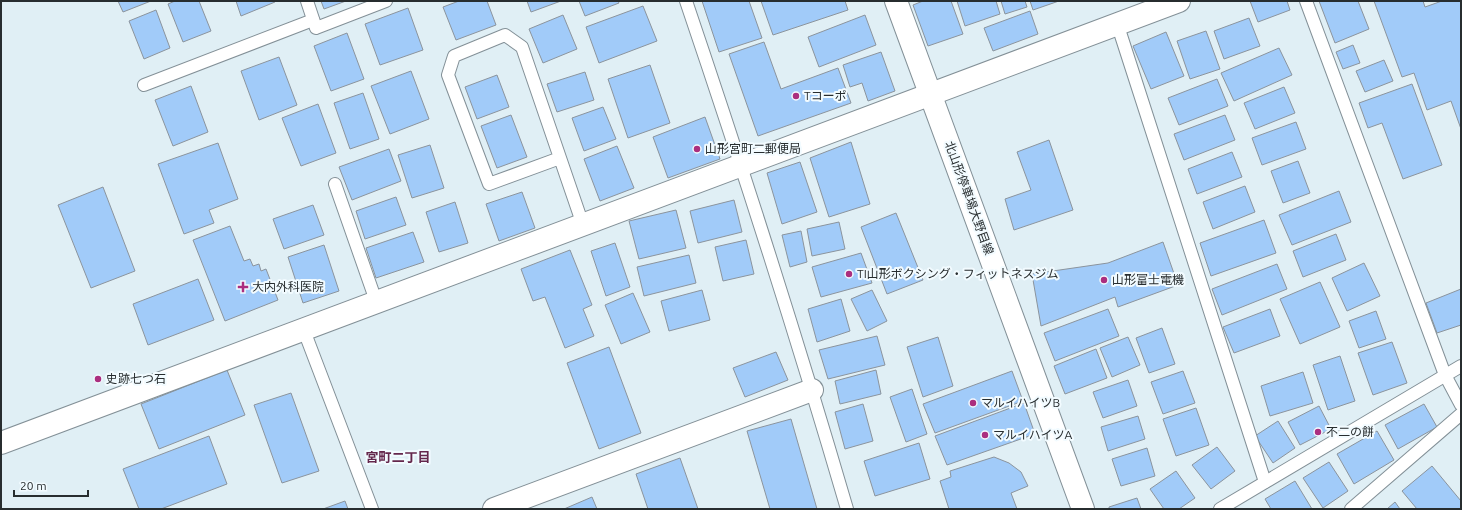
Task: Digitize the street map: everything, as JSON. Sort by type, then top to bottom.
[{"type":"street","name":"北山形停車場大野目線","points":[[896,1],[932,95],[1083,509]]},
{"type":"street","points":[[1,443],[303,328],[742,166],[932,95],[1117,23],[1179,1]]},
{"type":"street","points":[[494,509],[812,390]]},
{"type":"lane","points":[[307,1],[316,28],[386,1]]},
{"type":"lane","points":[[686,1],[742,166],[812,390],[847,509]]},
{"type":"lane","points":[[1306,1],[1445,375],[1461,405]]},
{"type":"lane","points":[[144,85],[313,20]]},
{"type":"lane","points":[[1117,23],[1265,482]]},
{"type":"lane","points":[[560,158],[489,184],[448,75],[454,56],[505,35],[522,47],[583,225]]},
{"type":"lane","points":[[335,184],[376,301]]},
{"type":"lane","points":[[303,328],[372,509]]},
{"type":"lane","points":[[1220,509],[1461,366]]},
{"type":"lane","points":[[1351,509],[1461,414]]},
{"type":"building","points":[[118,1],[151,1],[123,12]]},
{"type":"building","points":[[175,1],[199,1],[211,31],[183,42],[168,4]]},
{"type":"building","points":[[236,1],[275,1],[275,2],[241,16]]},
{"type":"building","points":[[321,1],[346,1],[324,9]]},
{"type":"building","points":[[459,1],[487,1],[496,25],[456,40],[443,7]]},
{"type":"building","points":[[527,1],[561,1],[531,12]]},
{"type":"building","points":[[579,1],[618,1],[619,3],[585,16]]},
{"type":"building","points":[[702,1],[749,1],[762,38],[719,52]]},
{"type":"building","points":[[761,1],[845,1],[848,10],[773,35]]},
{"type":"building","points":[[923,1],[951,1],[963,34],[928,46],[913,5]]},
{"type":"building","points":[[957,1],[996,1],[1000,14],[965,26]]},
{"type":"building","points":[[1001,1],[1025,1],[1027,7],[1005,14]]},
{"type":"building","points":[[1030,1],[1059,1],[1033,10]]},
{"type":"building","points":[[1250,1],[1287,1],[1290,10],[1258,22]]},
{"type":"building","points":[[1319,1],[1358,1],[1369,29],[1335,43]]},
{"type":"building","points":[[1374,1],[1423,1],[1425,7],[1442,1],[1461,1],[1461,129],[1451,101],[1427,110],[1414,73],[1402,77]]},
{"type":"building","points":[[643,6],[657,41],[599,63],[586,27]]},
{"type":"building","points":[[408,8],[423,50],[380,65],[365,24]]},
{"type":"building","points":[[156,10],[170,48],[144,59],[129,21]]},
{"type":"building","points":[[1030,11],[1038,34],[993,51],[984,28]]},
{"type":"building","points":[[563,15],[577,49],[543,63],[529,29]]},
{"type":"building","points":[[865,15],[876,45],[819,67],[808,37]]},
{"type":"building","points":[[1249,18],[1260,46],[1224,59],[1214,31]]},
{"type":"building","points":[[1206,31],[1220,69],[1190,79],[1177,41]]},
{"type":"building","points":[[1166,32],[1184,76],[1151,89],[1133,46]]},
{"type":"building","points":[[347,33],[364,79],[331,91],[314,46]]},
{"type":"building","name":"Tコーポ","points":[[764,42],[781,89],[838,68],[851,103],[758,136],[729,54]]},
{"type":"building","points":[[1353,45],[1360,63],[1343,69],[1336,52]]},
{"type":"building","points":[[1279,48],[1292,75],[1234,101],[1221,73]]},
{"type":"building","points":[[881,52],[895,91],[868,101],[862,83],[850,87],[843,65]]},
{"type":"building","points":[[279,57],[297,105],[259,120],[241,71]]},
{"type":"building","points":[[1384,60],[1393,81],[1365,92],[1356,71]]},
{"type":"building","points":[[650,65],[670,123],[628,138],[608,79]]},
{"type":"building","points":[[411,71],[429,119],[390,134],[371,86]]},
{"type":"building","points":[[585,72],[594,100],[557,112],[547,84]]},
{"type":"building","points":[[497,75],[509,107],[477,119],[465,87]]},
{"type":"building","points":[[1217,79],[1228,106],[1179,125],[1168,98]]},
{"type":"building","points":[[1412,84],[1442,165],[1403,179],[1382,123],[1368,128],[1359,103]]},
{"type":"building","points":[[191,86],[208,132],[173,146],[155,100]]},
{"type":"building","points":[[1284,87],[1295,113],[1255,129],[1244,103]]},
{"type":"building","points":[[363,93],[379,139],[350,149],[334,103]]},
{"type":"building","points":[[318,104],[336,153],[301,166],[282,118]]},
{"type":"building","points":[[603,107],[616,139],[584,151],[572,118]]},
{"type":"building","points":[[511,115],[527,157],[497,168],[481,126]]},
{"type":"building","points":[[1225,115],[1235,140],[1184,160],[1174,134]]},
{"type":"building","points":[[705,117],[720,159],[668,178],[653,137]]},
{"type":"building","points":[[1296,122],[1306,149],[1262,165],[1252,138]]},
{"type":"building","points":[[1049,140],[1073,210],[1014,230],[1005,199],[1031,190],[1017,152]]},
{"type":"building","points":[[851,142],[870,204],[829,217],[810,158]]},
{"type":"building","points":[[218,143],[238,199],[209,210],[214,223],[184,234],[158,164]]},
{"type":"building","points":[[430,145],[444,188],[412,198],[398,155]]},
{"type":"building","points":[[617,146],[634,188],[600,201],[584,159]]},
{"type":"building","points":[[389,149],[401,181],[352,200],[339,167]]},
{"type":"building","points":[[1232,152],[1242,177],[1197,194],[1188,169]]},
{"type":"building","points":[[1298,161],[1310,193],[1283,203],[1271,171]]},
{"type":"building","points":[[800,162],[817,212],[782,224],[767,173]]},
{"type":"building","points":[[1245,186],[1255,212],[1213,229],[1203,202]]},
{"type":"building","points":[[103,187],[135,271],[91,288],[58,205]]},
{"type":"building","points":[[1339,191],[1351,222],[1292,245],[1279,215]]},
{"type":"building","points":[[522,192],[535,228],[499,241],[486,204]]},
{"type":"building","points":[[396,197],[406,225],[365,239],[356,211]]},
{"type":"building","points":[[734,200],[742,232],[698,243],[690,211]]},
{"type":"building","points":[[455,202],[468,243],[439,252],[426,212]]},
{"type":"building","points":[[313,205],[324,235],[284,249],[273,219]]},
{"type":"building","points":[[676,210],[686,248],[639,259],[629,221]]},
{"type":"building","points":[[896,213],[923,280],[887,294],[861,227]]},
{"type":"building","points":[[1264,220],[1276,253],[1211,276],[1200,243]]},
{"type":"building","points":[[839,222],[845,249],[812,256],[807,229]]},
{"type":"building","points":[[230,226],[244,261],[250,259],[253,266],[259,264],[261,271],[266,269],[278,300],[225,321],[193,240]]},
{"type":"building","points":[[801,231],[807,262],[790,267],[782,235]]},
{"type":"building","points":[[413,232],[424,262],[376,278],[366,248]]},
{"type":"building","points":[[1336,234],[1346,260],[1303,277],[1293,251]]},
{"type":"building","points":[[746,240],[754,274],[723,281],[715,247]]},
{"type":"building","name":"山形富士電機","points":[[1163,242],[1178,285],[1118,307],[1115,297],[1041,326],[1032,274],[1108,263]]},
{"type":"building","points":[[615,243],[630,287],[606,296],[591,251]]},
{"type":"building","points":[[324,245],[339,291],[303,303],[288,257]]},
{"type":"building","points":[[570,250],[592,305],[583,309],[594,336],[565,348],[545,297],[533,301],[521,269]]},
{"type":"building","points":[[861,253],[872,283],[821,297],[812,267]]},
{"type":"building","points":[[689,255],[696,283],[644,296],[637,267]]},
{"type":"building","points":[[1364,263],[1380,296],[1347,311],[1332,278]]},
{"type":"building","points":[[1277,264],[1287,289],[1222,315],[1212,289]]},
{"type":"building","points":[[198,279],[214,320],[148,345],[133,304]]},
{"type":"building","points":[[1320,282],[1340,327],[1300,344],[1280,299]]},
{"type":"building","points":[[1461,289],[1461,325],[1437,333],[1426,303]]},
{"type":"building","points":[[702,290],[710,320],[669,331],[661,301]]},
{"type":"building","points":[[872,290],[887,321],[867,331],[851,299]]},
{"type":"building","points":[[633,293],[650,332],[621,344],[605,305]]},
{"type":"building","points":[[841,299],[850,331],[817,342],[808,309]]},
{"type":"building","points":[[1108,309],[1119,336],[1055,361],[1044,333]]},
{"type":"building","points":[[1270,309],[1280,336],[1234,353],[1223,327]]},
{"type":"building","points":[[1376,311],[1386,339],[1359,348],[1349,321]]},
{"type":"building","points":[[1162,328],[1175,364],[1149,373],[1136,338]]},
{"type":"building","points":[[877,336],[885,365],[828,379],[819,350]]},
{"type":"building","points":[[938,337],[953,386],[923,397],[907,347]]},
{"type":"building","points":[[1128,337],[1140,365],[1112,377],[1100,348]]},
{"type":"building","points":[[1392,342],[1407,383],[1373,395],[1358,353]]},
{"type":"building","points":[[609,347],[641,433],[599,449],[567,363]]},
{"type":"building","points":[[1096,349],[1107,378],[1065,394],[1054,366]]},
{"type":"building","points":[[776,352],[788,380],[745,397],[733,368]]},
{"type":"building","points":[[1340,356],[1355,401],[1328,410],[1313,365]]},
{"type":"building","points":[[227,370],[245,415],[159,449],[141,404]]},
{"type":"building","points":[[876,370],[881,394],[840,404],[835,381]]},
{"type":"building","name":"マルイハイツB","points":[[1012,371],[1023,401],[935,433],[923,404]]},
{"type":"building","points":[[1183,371],[1195,403],[1163,414],[1151,382]]},
{"type":"building","points":[[1303,372],[1313,403],[1270,416],[1261,386]]},
{"type":"building","points":[[1128,380],[1137,406],[1103,418],[1093,392]]},
{"type":"building","points":[[912,389],[927,434],[906,442],[890,397]]},
{"type":"building","points":[[291,393],[319,471],[282,483],[254,405]]},
{"type":"building","name":"マルイハイツA","points":[[1024,403],[1035,434],[947,465],[935,436]]},
{"type":"building","points":[[863,404],[873,441],[845,449],[835,412]]},
{"type":"building","points":[[1424,404],[1437,427],[1398,449],[1385,425]]},
{"type":"building","points":[[1319,406],[1331,429],[1300,445],[1288,422]]},
{"type":"building","points":[[1196,408],[1209,445],[1176,456],[1163,419]]},
{"type":"building","points":[[1138,416],[1145,439],[1108,451],[1101,427]]},
{"type":"building","points":[[791,419],[817,509],[770,509],[747,431]]},
{"type":"building","points":[[1278,421],[1295,448],[1273,463],[1255,436]]},
{"type":"building","points":[[1377,431],[1394,460],[1354,484],[1337,454]]},
{"type":"building","points":[[209,436],[227,484],[161,509],[139,509],[123,469]]},
{"type":"building","points":[[919,443],[930,479],[875,496],[864,461]]},
{"type":"building","points":[[1217,447],[1235,471],[1211,489],[1192,465]]},
{"type":"building","points":[[1147,448],[1155,476],[1121,486],[1112,459]]},
{"type":"building","points":[[994,457],[1009,463],[1021,472],[1028,486],[1011,493],[1017,509],[949,509],[940,481],[951,477],[950,471]]},
{"type":"building","points":[[680,458],[698,509],[648,509],[636,474]]},
{"type":"building","points":[[1329,462],[1348,491],[1323,508],[1303,478]]},
{"type":"building","points":[[1432,466],[1461,501],[1461,509],[1417,509],[1402,491]]},
{"type":"building","points":[[1176,471],[1195,498],[1179,509],[1164,509],[1150,489]]},
{"type":"building","points":[[1295,481],[1312,509],[1271,509],[1265,499]]},
{"type":"building","points":[[592,497],[597,509],[564,509]]},
{"type":"building","points":[[1137,498],[1141,509],[1109,509],[1109,507]]},
{"type":"building","points":[[345,501],[348,509],[323,509]]},
{"type":"building","points":[[1395,502],[1400,509],[1387,509]]},
{"type":"place","name":"Tコーポ","points":[[796,96]]},
{"type":"place","name":"山形宮町二郵便局","points":[[697,149]]},
{"type":"place","name":"TI山形ボクシング・フィットネスジム","points":[[849,274]]},
{"type":"place","name":"山形富士電機","points":[[1104,280]]},
{"type":"place","name":"大内外科医院","points":[[243,287]]},
{"type":"place","name":"史跡七つ石","points":[[98,379]]},
{"type":"place","name":"マルイハイツB","points":[[973,403]]},
{"type":"place","name":"不二の餅","points":[[1318,432]]},
{"type":"place","name":"マルイハイツA","points":[[985,435]]},
{"type":"district","name":"宮町二丁目","points":[[398,457]]}]
